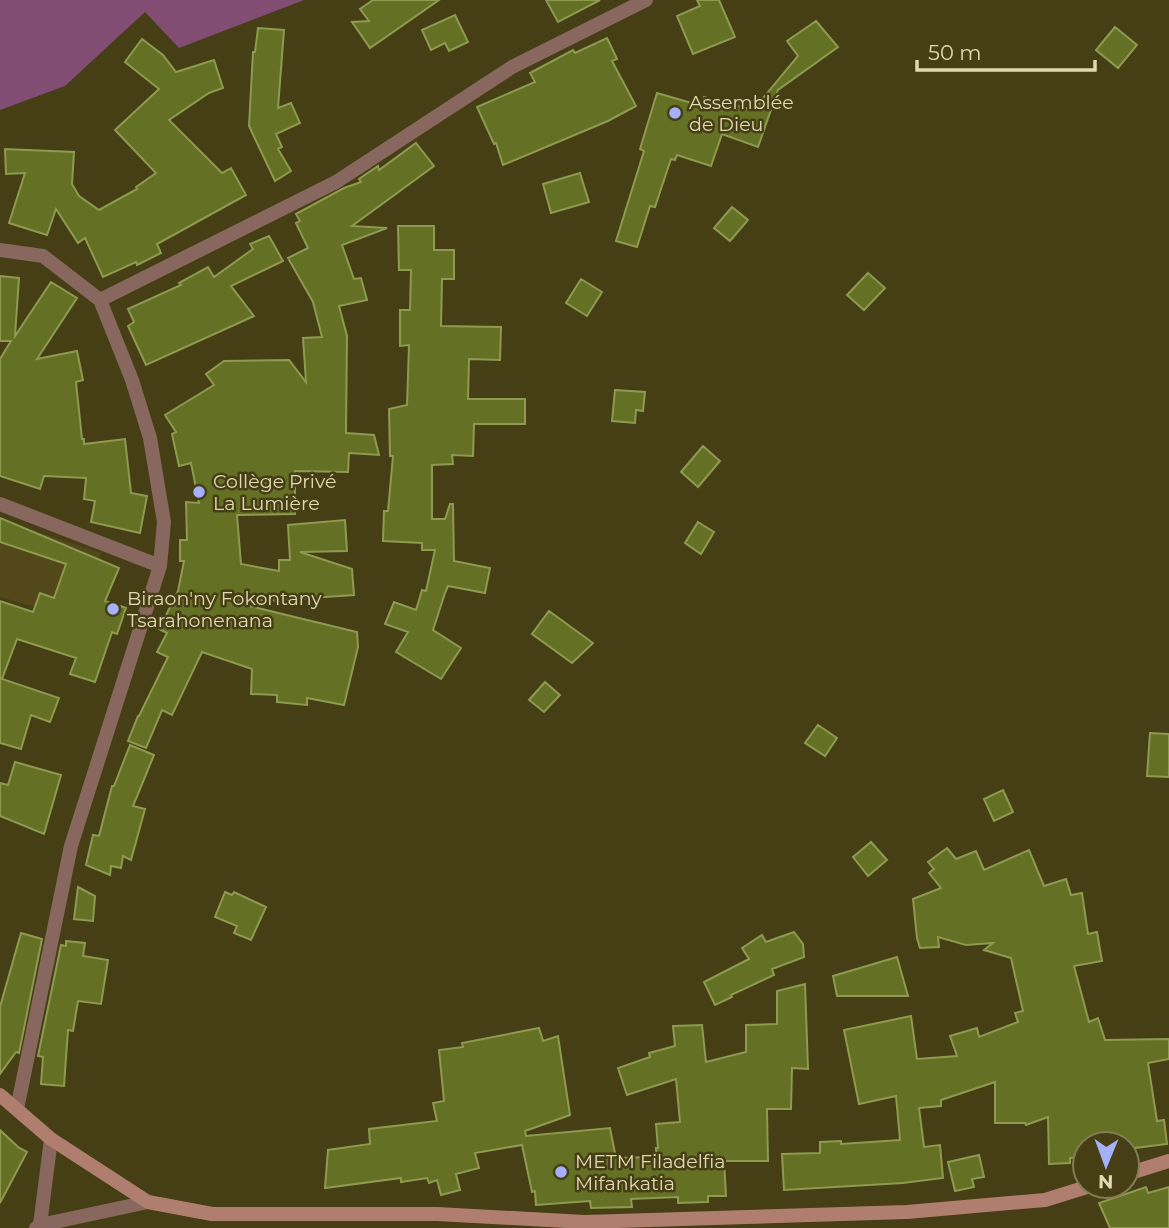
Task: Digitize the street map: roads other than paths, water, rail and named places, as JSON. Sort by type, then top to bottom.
[{"type":"main road","points":[[0,1095],[51,1139],[148,1202],[212,1214],[437,1214],[585,1222],[907,1212],[1045,1200],[1071,1192]]},
{"type":"main road","points":[[1141,1170],[1169,1161]]},
{"type":"street","points":[[100,300],[336,182],[512,67],[646,0]]},
{"type":"street","points":[[0,250],[43,256],[100,300],[132,380],[149,438],[164,522],[160,566],[71,846],[17,1109]]},
{"type":"street","points":[[0,504],[160,566]]},
{"type":"street","points":[[51,1139],[38,1227],[148,1202]]},
{"type":"place","name":"Assemblée de Dieu","points":[[675,113]]},
{"type":"place","name":"Collège Privé La Lumière","points":[[199,492]]},
{"type":"place","name":"Biraon'ny Fokontany Tsarahonenana","points":[[113,609]]},
{"type":"place","name":"METM Filadelfia Mifankatia","points":[[561,1172]]}]
